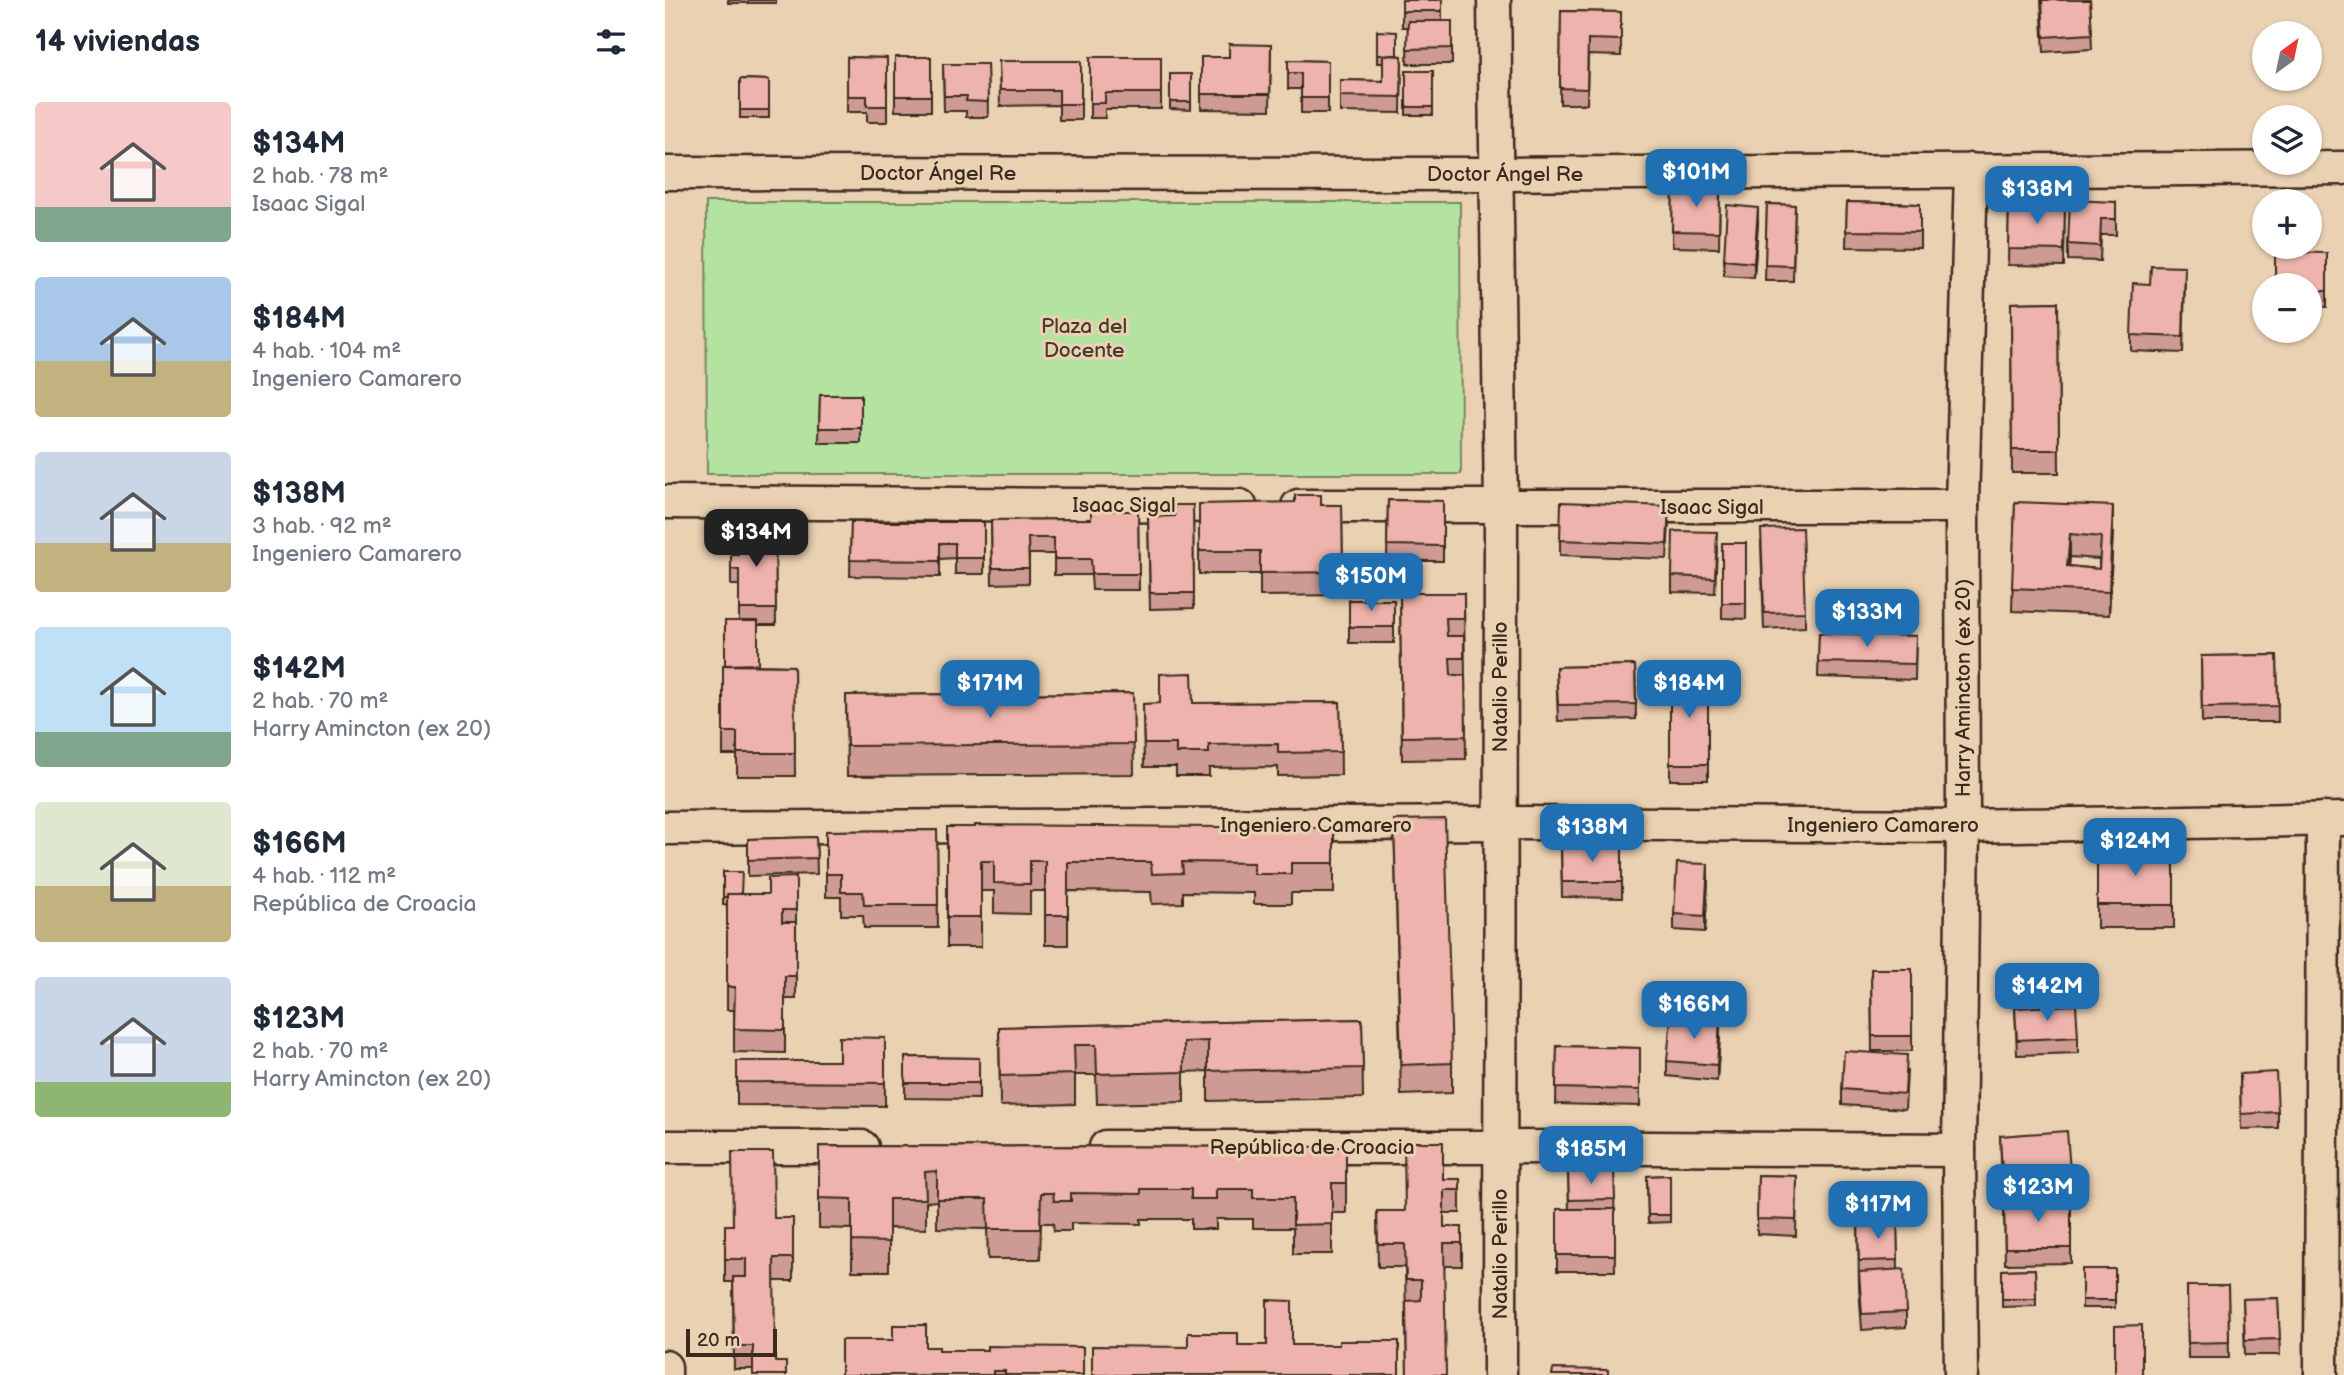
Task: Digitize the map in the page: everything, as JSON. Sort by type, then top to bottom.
[{"type":"street","name":"Natalio Perillo","points":[[1494,0],[1501,508],[1500,1375]]},
{"type":"street","name":"Doctor Ángel Re","points":[[665,173],[1497,174],[2344,168]]},
{"type":"street","name":"Harry Amincton (ex 20)","points":[[1961,1375],[1959,1150],[1963,826],[1962,506],[1971,170]]},
{"type":"street","name":"Isaac Sigal","points":[[665,502],[1501,508],[1962,506]]},
{"type":"street","name":"Ingeniero Camarero","points":[[665,828],[1500,822],[1963,826],[2333,819]]},
{"type":"street","points":[[2321,1375],[2333,819]]},
{"type":"street","points":[[665,1147],[888,1147]]},
{"type":"street","name":"República de Croacia","points":[[1083,1147],[1959,1150]]},
{"type":"street","points":[[665,1367],[665,1375]]},
{"type":"green space","name":"Plaza del Docente","points":[[706,202],[1460,202],[1461,474],[707,474]]},
{"type":"building","points":[[1402,0],[1442,0],[1442,11],[1402,11]]},
{"type":"building","points":[[2042,0],[2090,0],[2092,34],[2044,37]]},
{"type":"building","points":[[1561,11],[1621,12],[1621,40],[1588,39],[1587,89],[1560,88]]},
{"type":"building","points":[[1408,21],[1452,21],[1452,48],[1407,49]]},
{"type":"building","points":[[1377,31],[1397,32],[1397,55],[1377,55]]},
{"type":"building","points":[[1229,44],[1271,45],[1270,94],[1201,94],[1201,57],[1229,57]]},
{"type":"building","points":[[1383,55],[1402,56],[1401,97],[1340,96],[1340,80],[1383,81]]},
{"type":"building","points":[[847,57],[887,58],[887,106],[867,106],[867,96],[847,96]]},
{"type":"building","points":[[895,57],[931,57],[931,96],[895,96]]},
{"type":"building","points":[[1090,57],[1161,57],[1161,93],[1105,93],[1105,103],[1090,103]]},
{"type":"building","points":[[1288,60],[1328,61],[1328,98],[1301,98],[1301,73],[1288,73]]},
{"type":"building","points":[[999,61],[1081,61],[1081,104],[1059,104],[1059,90],[1000,90]]},
{"type":"building","points":[[943,64],[987,64],[988,102],[966,101],[967,96],[944,96]]},
{"type":"building","points":[[1406,71],[1433,71],[1433,107],[1406,107]]},
{"type":"building","points":[[1170,74],[1191,74],[1191,102],[1170,102]]},
{"type":"building","points":[[740,79],[769,80],[769,110],[740,110]]},
{"type":"building","points":[[1673,186],[1720,188],[1719,232],[1672,231]]},
{"type":"building","points":[[2070,200],[2116,202],[2116,219],[2101,219],[2100,246],[2068,244]]},
{"type":"building","points":[[2009,201],[2065,202],[2064,250],[2008,249]]},
{"type":"building","points":[[1847,202],[1920,204],[1920,232],[1846,231]]},
{"type":"building","points":[[1767,204],[1795,205],[1793,266],[1765,265]]},
{"type":"building","points":[[1727,205],[1758,208],[1754,263],[1724,260]]},
{"type":"building","points":[[2322,253],[2327,253],[2327,291],[2322,291],[2322,273],[2275,273],[2275,259],[2322,259]]},
{"type":"building","points":[[2151,266],[2185,267],[2183,337],[2131,335],[2133,283],[2150,284]]},
{"type":"building","points":[[2058,302],[2059,450],[2012,450],[2011,303]]},
{"type":"building","points":[[820,395],[861,395],[861,428],[819,428]]},
{"type":"building","points":[[1295,495],[1321,495],[1321,505],[1342,505],[1343,572],[1260,573],[1260,551],[1199,551],[1199,504],[1295,502]]},
{"type":"building","points":[[1388,500],[1443,501],[1443,546],[1387,545]]},
{"type":"building","points":[[1561,502],[1669,506],[1667,544],[1560,540]]},
{"type":"building","points":[[2015,502],[2113,506],[2109,592],[2012,588]],"holes":[[[2070,534],[2101,537],[2099,569],[2067,566]]]},
{"type":"building","points":[[1174,505],[1193,505],[1194,593],[1150,593],[1148,517],[1175,516]]},
{"type":"building","points":[[1091,511],[1138,511],[1139,574],[1092,574],[1091,559],[1054,559],[1054,538],[1028,538],[1029,568],[992,568],[991,520],[1091,519]]},
{"type":"building","points":[[851,522],[984,522],[984,558],[955,558],[955,543],[940,543],[940,561],[850,560]]},
{"type":"building","points":[[1802,528],[1805,612],[1764,613],[1761,529]]},
{"type":"building","points":[[738,529],[775,529],[776,609],[739,609],[739,570],[731,569],[731,554],[738,554]]},
{"type":"building","points":[[1673,531],[1717,532],[1715,578],[1672,576]]},
{"type":"building","points":[[1722,543],[1746,543],[1746,603],[1722,603]]},
{"type":"building","points":[[1400,593],[1464,593],[1464,618],[1446,618],[1447,636],[1464,636],[1464,658],[1450,658],[1451,675],[1465,675],[1466,736],[1402,737]]},
{"type":"building","points":[[1349,600],[1394,600],[1394,627],[1349,627]]},
{"type":"building","points":[[725,621],[758,621],[758,664],[725,665]]},
{"type":"building","points":[[1819,633],[1916,636],[1915,664],[1818,662]]},
{"type":"building","points":[[2277,655],[2278,706],[2202,707],[2201,656]]},
{"type":"building","points":[[723,665],[794,666],[795,753],[737,753],[737,732],[723,732]]},
{"type":"building","points":[[1635,665],[1636,704],[1558,705],[1556,667]]},
{"type":"building","points":[[1192,673],[1193,703],[1340,702],[1341,752],[1278,753],[1278,744],[1209,745],[1209,753],[1176,753],[1176,744],[1144,744],[1143,704],[1160,703],[1160,674]]},
{"type":"building","points":[[1670,677],[1708,677],[1708,764],[1670,764]]},
{"type":"building","points":[[1133,693],[1134,744],[847,746],[846,695]]},
{"type":"building","points":[[1445,819],[1452,1063],[1401,1065],[1394,820]]},
{"type":"building","points":[[947,827],[1334,828],[1334,863],[1291,863],[1291,874],[1254,874],[1254,863],[1182,862],[1183,873],[1152,874],[1151,862],[1068,862],[1068,915],[1045,915],[1045,861],[1030,861],[1030,884],[994,883],[994,861],[981,861],[981,917],[947,917]]},
{"type":"building","points":[[937,830],[938,905],[864,905],[863,892],[841,892],[841,874],[826,874],[826,831]]},
{"type":"building","points":[[816,837],[817,858],[748,860],[748,839]]},
{"type":"building","points":[[1561,847],[1622,847],[1622,882],[1562,882]]},
{"type":"building","points":[[2097,850],[2174,850],[2174,905],[2097,905]]},
{"type":"building","points":[[1677,863],[1708,864],[1705,916],[1674,914]]},
{"type":"building","points":[[723,872],[742,872],[741,894],[727,894],[727,897],[723,897]]},
{"type":"building","points":[[796,877],[796,910],[782,910],[782,922],[796,922],[796,976],[785,976],[785,1030],[734,1029],[735,987],[727,987],[727,894],[768,894],[768,878]]},
{"type":"building","points":[[1871,969],[1912,969],[1912,1036],[1872,1036]]},
{"type":"building","points":[[2076,1005],[2078,1037],[2017,1040],[2015,1008]]},
{"type":"building","points":[[1671,1017],[1720,1021],[1717,1065],[1667,1061]]},
{"type":"building","points":[[1362,1019],[1363,1068],[1208,1071],[1208,1041],[1184,1042],[1184,1072],[1097,1074],[1096,1045],[1074,1045],[1075,1074],[1000,1076],[999,1027]]},
{"type":"building","points":[[839,1037],[885,1038],[885,1083],[737,1082],[737,1061],[839,1061]]},
{"type":"building","points":[[1557,1046],[1640,1048],[1640,1090],[1556,1088]]},
{"type":"building","points":[[1844,1051],[1907,1055],[1905,1094],[1842,1089]]},
{"type":"building","points":[[905,1057],[979,1058],[979,1083],[905,1083]]},
{"type":"building","points":[[2276,1072],[2278,1112],[2241,1114],[2240,1074]]},
{"type":"building","points":[[2067,1131],[2071,1186],[2003,1190],[2000,1136]]},
{"type":"building","points":[[1404,1142],[1443,1142],[1443,1179],[1460,1179],[1460,1190],[1444,1190],[1444,1227],[1462,1227],[1462,1243],[1444,1243],[1446,1375],[1407,1375],[1406,1301],[1421,1300],[1421,1280],[1406,1280],[1405,1244],[1378,1244],[1377,1211],[1405,1211]]},
{"type":"building","points":[[819,1146],[1346,1147],[1346,1183],[1332,1183],[1332,1224],[1293,1225],[1293,1198],[1253,1198],[1253,1189],[1216,1189],[1216,1199],[1191,1199],[1191,1189],[1141,1189],[1141,1194],[1071,1193],[1071,1201],[1054,1201],[1053,1193],[1041,1193],[1040,1229],[988,1229],[987,1199],[937,1199],[937,1171],[925,1172],[926,1199],[889,1199],[889,1242],[852,1241],[852,1199],[819,1198]]},
{"type":"building","points":[[732,1152],[773,1152],[774,1218],[793,1218],[793,1258],[774,1258],[775,1362],[786,1362],[786,1375],[753,1375],[753,1346],[734,1346],[733,1277],[746,1277],[746,1259],[725,1259],[725,1225],[733,1225]]},
{"type":"building","points":[[1614,1171],[1615,1199],[1569,1200],[1568,1172]]},
{"type":"building","points":[[1670,1175],[1670,1215],[1648,1215],[1647,1176]]},
{"type":"building","points":[[1758,1175],[1797,1176],[1796,1220],[1757,1219]]},
{"type":"building","points":[[2004,1201],[2071,1201],[2071,1248],[2005,1248]]},
{"type":"building","points":[[1557,1209],[1615,1209],[1615,1255],[1557,1255]]},
{"type":"building","points":[[1858,1221],[1897,1221],[1898,1260],[1859,1261]]},
{"type":"building","points":[[1904,1269],[1906,1312],[1862,1314],[1859,1272]]},
{"type":"building","points":[[2035,1269],[2036,1299],[2002,1299],[2002,1270]]},
{"type":"building","points":[[2082,1269],[2115,1269],[2115,1300],[2082,1300]]},
{"type":"building","points":[[2187,1286],[2228,1286],[2229,1342],[2188,1343]]},
{"type":"building","points":[[2278,1298],[2280,1339],[2245,1340],[2243,1299]]},
{"type":"building","points":[[1267,1300],[1292,1301],[1292,1345],[1339,1345],[1339,1341],[1399,1341],[1399,1375],[1092,1375],[1092,1346],[1188,1347],[1188,1333],[1238,1333],[1238,1345],[1267,1345]]},
{"type":"building","points":[[893,1325],[926,1325],[926,1347],[939,1347],[939,1350],[987,1350],[987,1346],[1083,1347],[1083,1375],[1005,1375],[1005,1371],[993,1371],[993,1375],[841,1375],[841,1340],[893,1340]]},
{"type":"building","points":[[2142,1325],[2142,1375],[2115,1375],[2115,1326]]},
{"type":"building","points":[[1553,1369],[1608,1370],[1608,1375],[1552,1375]]}]
